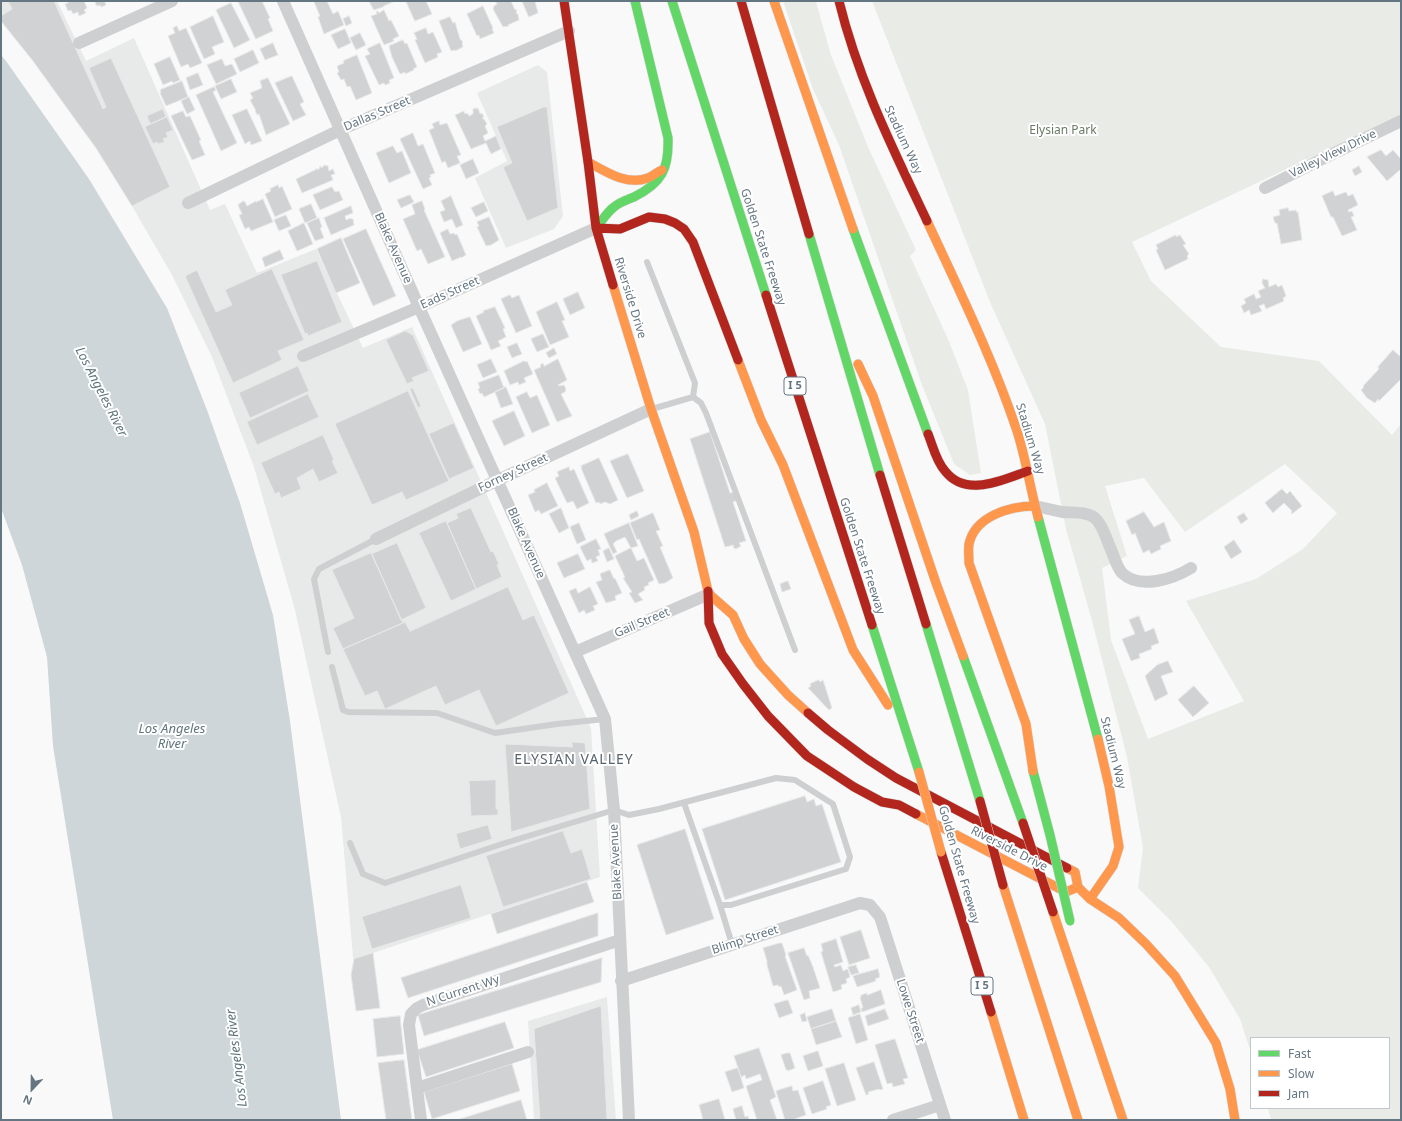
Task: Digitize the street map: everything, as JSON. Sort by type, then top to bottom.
[{"type":"main road","name":"Riverside Drive","points":[[564,1],[588,162],[596,228],[651,409],[694,532],[710,594],[709,623],[722,654],[768,716],[807,756],[854,787],[882,802],[899,805],[1066,892],[1078,887]]},
{"type":"main road","points":[[596,228],[614,207],[650,189],[661,178],[666,167],[669,153],[668,138],[635,1]]},
{"type":"main road","name":"Golden State Freeway","points":[[672,1],[904,730],[919,772],[941,852],[1024,1120]]},
{"type":"main road","points":[[741,1],[866,432],[980,801],[1003,885],[1078,1120]]},
{"type":"main road","points":[[774,1],[863,258],[938,460],[945,472],[956,481],[971,486],[986,485],[1028,471]]},
{"type":"main road","name":"Stadium Way","points":[[839,1],[846,29],[861,75],[874,107],[989,357],[1017,431],[1110,786],[1119,847],[1113,866],[1090,899]]},
{"type":"main road","points":[[588,162],[613,175],[624,179],[636,180],[647,178],[666,167]]},
{"type":"main road","points":[[596,228],[620,229],[649,217],[665,219],[684,229],[693,242],[761,420],[783,465],[853,650],[904,730]]},
{"type":"main road","points":[[828,297],[873,396],[936,582],[1023,823],[1123,1120]]},
{"type":"main road","points":[[1036,506],[1014,507],[990,517],[979,526],[972,536],[969,546],[969,563],[1026,724],[1032,766],[1071,925]]},
{"type":"main road","name":"Riverside Drive","points":[[710,594],[733,615],[744,639],[760,664],[788,695],[828,730],[866,759],[896,778],[1075,872],[1078,887],[1090,899],[1119,918],[1146,944],[1175,976],[1216,1043],[1230,1089],[1235,1120]]},
{"type":"street","points":[[80,43],[172,1]]},
{"type":"street","name":"Blake Avenue","points":[[283,1],[605,719],[614,810],[621,981],[629,1120]]},
{"type":"street","name":"Dallas Street","points":[[188,203],[340,130],[569,30]]},
{"type":"street","name":"Valley View Drive","points":[[1265,188],[1401,121]]},
{"type":"street","name":"Eads Street","points":[[303,356],[419,307],[596,228]]},
{"type":"street","name":"Forney Street","points":[[376,539],[651,409]]},
{"type":"street","points":[[1036,506],[1063,512],[1083,514],[1095,518],[1101,526],[1122,573],[1133,579],[1145,582],[1158,581],[1180,575],[1191,568]]},
{"type":"street","name":"Gail Street","points":[[575,652],[710,594]]},
{"type":"street","name":"Blimp Street","points":[[621,981],[860,903],[870,905]]},
{"type":"street","name":"Lowe Street","points":[[870,905],[880,917],[945,1120]]},
{"type":"street","name":"N Current Wy","points":[[421,1120],[409,1025],[411,1014],[417,1008],[620,940]]},
{"type":"street","points":[[417,1088],[528,1052]]},
{"type":"street","points":[[893,1120],[940,1105]]},
{"type":"lane","points":[[647,262],[695,383],[693,397]]},
{"type":"lane","points":[[651,409],[693,397]]},
{"type":"lane","points":[[693,397],[701,403],[706,413],[795,650]]},
{"type":"lane","points":[[328,652],[314,579],[319,570],[376,539]]},
{"type":"lane","points":[[332,667],[343,710],[348,712],[437,713],[495,733],[605,719]]},
{"type":"lane","points":[[350,843],[363,874],[385,883],[502,844],[614,810],[629,815],[684,803],[776,778],[795,780],[832,804],[850,857],[846,869],[731,905],[720,905]]},
{"type":"lane","points":[[684,803],[720,905],[732,944]]},
{"type":"shaded area","points":[[1,1],[57,1],[86,61],[134,38],[210,210],[225,204],[257,273],[316,249],[363,348],[412,327],[591,728],[600,877],[373,953],[380,1008],[360,1011],[353,957],[341,817],[295,610],[254,467],[212,357],[172,275],[96,148],[33,61],[1,21]]},
{"type":"shaded area","points":[[538,65],[547,72],[563,216],[554,229],[506,248],[475,178],[507,161],[477,93]]},
{"type":"shaded area","points":[[607,997],[616,1120],[534,1120],[528,1021]]},
{"type":"green space","points":[[783,1],[818,1],[816,2],[831,55],[868,147],[916,250],[910,256],[948,339],[968,390],[981,473],[970,475],[954,464],[922,385],[839,145],[813,89]]},
{"type":"green space","name":"Elysian Park","points":[[872,1],[1401,1],[1401,115],[1132,242],[1151,281],[1221,347],[1319,361],[1392,435],[1401,424],[1401,1120],[1271,1120],[1268,1109],[1390,1109],[1390,1037],[1250,1037],[1250,1050],[1240,1019],[1209,967],[1172,922],[1138,888],[1143,848],[1127,757],[1091,617],[1066,529],[1045,424],[990,302]],"holes":[[[1285,464],[1337,513],[1303,549],[1256,579],[1186,601],[1244,701],[1148,739],[1111,640],[1102,568],[1127,556],[1105,486],[1144,478],[1185,532]]]},
{"type":"water","name":"Los Angeles River","points":[[1,55],[89,179],[167,308],[207,410],[240,503],[273,615],[290,721],[341,1120],[113,1120],[53,746],[47,657],[22,565],[1,508]]},
{"type":"building","points":[[8,1],[54,1],[103,109],[106,107],[89,68],[111,58],[170,187],[132,206],[96,148],[33,61],[1,21],[1,16],[12,9]]},
{"type":"building","points":[[67,1],[84,1],[87,8],[84,10],[86,13],[79,16],[78,12],[73,14],[71,10],[68,11],[65,4],[68,3]]},
{"type":"building","points":[[95,1],[108,1],[105,2],[106,5],[101,7],[100,5],[97,6]]},
{"type":"building","points":[[238,1],[262,1],[270,18],[268,19],[273,31],[256,39]]},
{"type":"building","points":[[327,1],[333,14],[338,11],[344,25],[324,34],[318,17],[320,16],[314,2]]},
{"type":"building","points":[[369,1],[395,1],[374,10]]},
{"type":"building","points":[[406,1],[426,1],[432,14],[415,21]]},
{"type":"building","points":[[495,1],[511,1],[515,10],[516,9],[519,20],[508,25],[509,26],[503,27],[493,9],[497,4]]},
{"type":"building","points":[[522,1],[535,1],[538,13],[529,17]]},
{"type":"building","points":[[231,3],[250,40],[234,48],[216,10]]},
{"type":"building","points":[[483,6],[494,33],[480,39],[479,35],[477,36],[467,14]]},
{"type":"building","points":[[384,10],[399,36],[393,39],[394,41],[384,45],[371,16],[377,14],[376,12],[378,11],[379,13]]},
{"type":"building","points":[[213,16],[224,42],[212,47],[215,54],[204,59],[190,27]]},
{"type":"building","points":[[349,16],[352,23],[346,26],[343,19]]},
{"type":"building","points":[[450,17],[453,23],[455,22],[460,39],[463,42],[463,47],[455,51],[451,51],[439,21]]},
{"type":"building","points":[[177,26],[179,31],[186,28],[202,63],[190,68],[188,64],[181,67],[168,36],[175,33],[173,28]]},
{"type":"building","points":[[426,28],[428,34],[433,32],[442,52],[437,54],[438,57],[425,63],[415,40],[417,39],[414,33]]},
{"type":"building","points":[[345,29],[351,43],[338,49],[331,35]]},
{"type":"building","points":[[360,33],[366,45],[356,50],[350,38]]},
{"type":"building","points":[[403,40],[405,44],[407,43],[417,67],[405,74],[405,72],[400,74],[392,57],[389,46]]},
{"type":"building","points":[[273,43],[278,55],[265,60],[260,49]]},
{"type":"building","points":[[380,43],[394,78],[389,80],[390,83],[385,85],[384,83],[379,85],[365,56],[370,54],[367,49]]},
{"type":"building","points":[[253,50],[259,63],[240,72],[234,59]]},
{"type":"building","points":[[357,55],[372,93],[356,100],[350,86],[347,87],[344,79],[341,80],[337,73],[339,72],[337,66],[344,63],[343,61]]},
{"type":"building","points":[[170,57],[180,80],[173,83],[172,81],[163,85],[154,64]]},
{"type":"building","points":[[222,59],[225,66],[232,64],[237,74],[216,84],[207,65]]},
{"type":"building","points":[[198,73],[203,85],[190,90],[186,78]]},
{"type":"building","points":[[292,76],[304,102],[300,104],[306,115],[293,121],[275,83]]},
{"type":"building","points":[[268,78],[290,124],[266,135],[259,114],[257,115],[256,110],[250,100],[253,98],[250,93],[262,88],[260,81]]},
{"type":"building","points":[[231,79],[237,92],[221,99],[215,86]]},
{"type":"building","points":[[182,81],[188,97],[166,106],[160,90]]},
{"type":"building","points":[[214,87],[216,90],[213,92],[237,143],[221,151],[196,95]]},
{"type":"building","points":[[189,97],[195,110],[187,114],[181,101]]},
{"type":"building","points":[[547,107],[558,208],[527,221],[503,167],[512,163],[497,127]]},
{"type":"building","points":[[478,108],[480,114],[482,113],[484,117],[482,118],[487,124],[485,126],[488,133],[483,136],[485,141],[496,136],[501,149],[491,154],[486,143],[471,149],[455,115],[464,111],[465,114],[467,113],[469,116],[473,114],[473,109]]},
{"type":"building","points":[[163,109],[166,117],[150,124],[147,116]]},
{"type":"building","points":[[247,109],[262,141],[251,145],[250,141],[245,144],[232,115]]},
{"type":"building","points":[[183,111],[186,117],[190,116],[201,140],[199,141],[205,155],[192,160],[171,116]]},
{"type":"building","points":[[167,117],[173,130],[166,133],[168,137],[163,139],[165,142],[158,144],[157,142],[153,144],[145,127]]},
{"type":"building","points":[[439,121],[440,125],[447,123],[461,155],[457,156],[460,163],[448,168],[445,161],[442,163],[429,130],[434,128],[432,124]]},
{"type":"building","points":[[413,133],[418,146],[423,144],[435,173],[430,175],[431,177],[429,178],[432,185],[423,189],[400,139]]},
{"type":"building","points":[[393,146],[397,153],[402,151],[411,173],[389,183],[376,153]]},
{"type":"building","points":[[1381,150],[1386,156],[1393,150],[1401,159],[1401,169],[1387,181],[1367,157]]},
{"type":"building","points":[[473,159],[479,173],[466,179],[460,165]]},
{"type":"building","points":[[324,165],[328,166],[329,171],[333,169],[335,174],[331,175],[333,180],[302,193],[296,179],[317,168],[317,170],[321,166],[321,168]]},
{"type":"building","points":[[1359,166],[1362,172],[1355,176],[1352,170]]},
{"type":"building","points":[[278,185],[279,188],[282,186],[292,209],[275,217],[265,194],[271,191],[270,189]]},
{"type":"building","points":[[332,187],[335,192],[339,191],[343,200],[320,210],[313,195]]},
{"type":"building","points":[[1333,191],[1335,196],[1346,192],[1348,196],[1353,194],[1358,205],[1348,210],[1349,212],[1352,211],[1354,216],[1351,217],[1357,230],[1342,236],[1333,217],[1331,217],[1322,196]]},
{"type":"building","points":[[410,195],[414,202],[401,208],[397,200]]},
{"type":"building","points":[[451,196],[463,225],[456,228],[452,219],[444,222],[440,212],[445,210],[441,201]]},
{"type":"building","points":[[263,199],[273,222],[251,231],[249,227],[245,229],[239,215],[242,214],[238,205],[243,201],[247,206]]},
{"type":"building","points":[[422,201],[424,210],[445,257],[428,264],[421,249],[417,251],[403,219],[415,214],[412,205]]},
{"type":"building","points":[[484,202],[488,211],[476,217],[471,208]]},
{"type":"building","points":[[311,204],[317,218],[305,223],[299,209]]},
{"type":"building","points":[[351,206],[353,213],[345,216],[346,220],[351,218],[353,219],[354,225],[331,235],[324,218]]},
{"type":"building","points":[[1288,208],[1289,211],[1296,210],[1296,212],[1298,212],[1302,240],[1281,244],[1277,223],[1275,223],[1273,217],[1280,215],[1279,210]]},
{"type":"building","points":[[286,215],[291,226],[279,231],[274,220]]},
{"type":"building","points":[[489,217],[499,240],[486,246],[477,227],[479,226],[477,222]]},
{"type":"building","points":[[319,218],[322,227],[320,228],[324,238],[315,241],[307,223]]},
{"type":"building","points":[[304,223],[313,244],[297,251],[288,231]]},
{"type":"building","points":[[366,229],[396,296],[373,306],[343,239]]},
{"type":"building","points":[[448,229],[450,234],[457,234],[466,255],[452,261],[440,233]]},
{"type":"building","points":[[1176,235],[1176,237],[1180,235],[1186,244],[1183,245],[1189,254],[1187,256],[1188,259],[1165,270],[1156,250],[1158,249],[1156,245]]},
{"type":"building","points":[[341,238],[360,283],[336,293],[317,249]]},
{"type":"building","points":[[280,250],[284,259],[265,267],[262,258]]},
{"type":"building","points":[[317,261],[342,322],[308,336],[307,333],[305,334],[281,275]]},
{"type":"building","points":[[272,269],[304,340],[278,351],[282,360],[233,383],[185,276],[197,270],[216,312],[232,305],[225,290]]},
{"type":"building","points":[[1263,279],[1268,280],[1269,287],[1276,284],[1278,287],[1282,285],[1286,296],[1283,298],[1284,301],[1266,309],[1264,304],[1259,306],[1262,311],[1251,315],[1249,310],[1244,313],[1241,306],[1246,303],[1244,299],[1254,294],[1256,299],[1261,297],[1258,291],[1265,288],[1262,283]]},
{"type":"building","points":[[578,292],[585,308],[570,315],[563,299]]},
{"type":"building","points":[[510,295],[512,298],[519,295],[532,326],[516,333],[501,299]]},
{"type":"building","points":[[557,302],[565,320],[562,321],[569,337],[550,345],[536,312]]},
{"type":"building","points":[[495,307],[505,328],[503,329],[506,337],[498,341],[501,346],[491,350],[476,316],[484,312],[483,311]]},
{"type":"building","points":[[470,317],[482,344],[463,352],[451,325],[457,321]]},
{"type":"building","points":[[405,331],[413,335],[429,371],[412,378],[414,381],[407,384],[386,340]]},
{"type":"building","points":[[543,334],[549,347],[537,352],[531,339]]},
{"type":"building","points":[[517,343],[522,354],[512,358],[507,347]]},
{"type":"building","points":[[554,348],[557,354],[549,358],[546,353]]},
{"type":"building","points":[[1393,350],[1401,357],[1401,379],[1379,401],[1378,399],[1375,403],[1367,398],[1361,390]]},
{"type":"building","points":[[491,359],[497,372],[483,378],[477,365]]},
{"type":"building","points":[[558,359],[567,380],[558,385],[564,385],[566,389],[565,392],[561,394],[572,416],[557,422],[534,370],[541,367],[540,365],[543,363],[544,366]]},
{"type":"building","points":[[527,361],[533,374],[524,378],[526,382],[519,385],[518,382],[510,385],[504,371]]},
{"type":"building","points":[[298,366],[309,391],[250,418],[239,393]]},
{"type":"building","points":[[499,375],[504,388],[484,397],[482,393],[480,394],[478,383]]},
{"type":"building","points":[[506,387],[513,404],[501,408],[495,392]]},
{"type":"building","points":[[413,388],[421,406],[418,408],[410,389]]},
{"type":"building","points":[[408,391],[449,481],[406,500],[402,492],[372,505],[335,424]]},
{"type":"building","points":[[527,392],[530,398],[537,395],[550,425],[532,433],[516,397]]},
{"type":"building","points":[[308,394],[319,417],[257,445],[247,422]]},
{"type":"building","points":[[514,411],[525,436],[504,446],[492,421]]},
{"type":"building","points":[[454,423],[474,468],[449,479],[429,434]]},
{"type":"building","points":[[710,432],[730,493],[735,492],[738,500],[733,502],[746,541],[739,543],[741,546],[736,549],[733,546],[734,545],[725,547],[690,439]]},
{"type":"building","points":[[323,435],[338,473],[319,482],[313,469],[297,478],[301,489],[281,498],[279,492],[275,494],[261,463]]},
{"type":"building","points":[[628,454],[644,491],[627,498],[610,461]]},
{"type":"building","points":[[599,458],[618,500],[610,504],[605,502],[600,504],[599,502],[596,503],[581,468],[581,466]]},
{"type":"building","points":[[569,467],[570,471],[574,469],[589,503],[577,509],[573,501],[567,503],[555,478],[559,476],[557,472]]},
{"type":"building","points":[[547,483],[558,506],[541,514],[539,510],[535,512],[528,495],[535,492],[534,490]]},
{"type":"building","points":[[1282,489],[1287,494],[1290,491],[1302,506],[1292,514],[1292,511],[1284,503],[1273,513],[1265,503]]},
{"type":"building","points":[[471,508],[491,552],[493,551],[499,564],[497,565],[502,577],[476,589],[447,523],[458,518],[456,514]]},
{"type":"building","points":[[561,508],[569,528],[559,533],[549,514]]},
{"type":"building","points":[[637,511],[639,516],[631,520],[629,515]]},
{"type":"building","points":[[1144,512],[1154,527],[1164,522],[1171,541],[1160,546],[1161,549],[1151,554],[1149,550],[1143,553],[1135,533],[1132,535],[1126,521]]},
{"type":"building","points":[[653,513],[660,530],[656,531],[663,546],[660,547],[673,578],[665,583],[659,584],[639,539],[637,540],[630,523]]},
{"type":"building","points":[[1244,513],[1248,519],[1241,524],[1237,517]]},
{"type":"building","points":[[446,521],[476,589],[451,601],[419,533]]},
{"type":"building","points":[[579,523],[586,540],[577,544],[570,527]]},
{"type":"building","points":[[629,523],[638,546],[631,548],[625,537],[613,544],[617,552],[613,554],[604,534]]},
{"type":"building","points":[[596,539],[601,549],[598,550],[600,555],[596,557],[598,561],[592,563],[591,559],[587,561],[580,547]]},
{"type":"building","points":[[1234,540],[1242,552],[1231,559],[1224,547]]},
{"type":"building","points":[[397,543],[426,608],[401,620],[372,554]]},
{"type":"building","points":[[609,548],[614,559],[607,562],[603,551]]},
{"type":"building","points":[[631,548],[637,561],[644,558],[654,580],[648,583],[649,585],[644,587],[645,590],[638,594],[643,600],[635,603],[629,593],[632,592],[623,578],[625,578],[615,556]]},
{"type":"building","points":[[371,553],[403,623],[343,649],[333,628],[354,618],[332,570]]},
{"type":"building","points":[[578,554],[585,569],[564,578],[557,563]]},
{"type":"building","points":[[610,570],[622,593],[615,596],[616,600],[606,603],[596,582],[602,580],[600,574]]},
{"type":"building","points":[[788,581],[791,589],[782,592],[780,584]]},
{"type":"building","points":[[508,587],[523,620],[534,615],[569,693],[496,726],[479,690],[445,705],[436,686],[385,709],[377,691],[365,696],[343,649],[405,622],[410,631]]},
{"type":"building","points":[[590,587],[598,604],[593,606],[595,610],[586,614],[584,610],[579,613],[569,591],[576,588],[578,593]]},
{"type":"building","points":[[1139,616],[1145,632],[1154,628],[1159,643],[1151,646],[1152,649],[1139,654],[1140,658],[1131,661],[1122,639],[1135,634],[1129,620]]},
{"type":"building","points":[[1168,661],[1173,672],[1161,676],[1168,694],[1155,701],[1145,676],[1157,665]]},
{"type":"building","points":[[819,680],[820,682],[823,680],[832,708],[829,710],[808,688],[811,686],[810,684]]},
{"type":"building","points":[[1194,686],[1209,703],[1193,717],[1178,700]]},
{"type":"building","points":[[572,742],[585,743],[590,809],[511,832],[505,744],[572,747]]},
{"type":"building","points":[[496,780],[496,809],[498,809],[498,815],[471,816],[469,781]]},
{"type":"building","points":[[805,796],[807,802],[814,799],[816,806],[822,804],[841,862],[725,900],[702,829]]},
{"type":"building","points":[[488,825],[492,839],[460,849],[456,834]]},
{"type":"building","points":[[685,829],[714,919],[666,935],[637,845]]},
{"type":"building","points":[[563,831],[571,853],[582,849],[591,879],[503,907],[486,856]]},
{"type":"building","points":[[587,882],[594,902],[497,934],[491,914]]},
{"type":"building","points":[[461,885],[471,918],[372,949],[362,917]]},
{"type":"building","points":[[598,913],[598,936],[408,998],[401,978]]},
{"type":"building","points":[[861,930],[870,958],[849,965],[840,937]]},
{"type":"building","points":[[836,939],[843,962],[834,965],[835,967],[841,965],[843,971],[848,969],[850,977],[846,979],[847,983],[841,985],[842,989],[833,992],[821,952],[823,951],[821,944]]},
{"type":"building","points":[[782,943],[797,990],[784,995],[781,986],[773,986],[763,948]]},
{"type":"building","points":[[804,948],[813,967],[820,988],[809,991],[810,998],[804,1000],[788,953]]},
{"type":"building","points":[[373,953],[380,1008],[356,1011],[351,975],[354,959]]},
{"type":"building","points":[[602,958],[601,982],[424,1036],[418,1015]]},
{"type":"building","points":[[856,965],[859,973],[851,975],[848,967]]},
{"type":"building","points":[[878,969],[880,977],[875,979],[876,981],[857,987],[853,976]]},
{"type":"building","points":[[881,990],[885,1004],[862,1012],[861,1008],[863,1008],[860,997],[861,995],[867,993],[867,995]]},
{"type":"building","points":[[788,1000],[793,1013],[779,1018],[774,1004]]},
{"type":"building","points":[[859,1005],[861,1012],[853,1015],[851,1008]]},
{"type":"building","points":[[601,1006],[607,1120],[540,1120],[534,1029]]},
{"type":"building","points":[[832,1009],[836,1021],[811,1029],[807,1017]]},
{"type":"building","points":[[885,1009],[889,1019],[868,1026],[865,1016]]},
{"type":"building","points":[[805,1013],[807,1021],[802,1022],[800,1015]]},
{"type":"building","points":[[860,1014],[868,1040],[856,1044],[848,1018]]},
{"type":"building","points":[[400,1016],[404,1054],[377,1057],[373,1019]]},
{"type":"building","points":[[836,1021],[842,1037],[816,1045],[811,1029]]},
{"type":"building","points":[[505,1022],[514,1048],[426,1077],[417,1050]]},
{"type":"building","points":[[895,1039],[908,1078],[903,1079],[905,1084],[893,1087],[892,1083],[887,1084],[875,1045]]},
{"type":"building","points":[[759,1048],[776,1097],[770,1100],[777,1120],[757,1120],[746,1086],[762,1080],[760,1074],[746,1079],[745,1075],[741,1077],[734,1056]]},
{"type":"building","points":[[818,1051],[823,1066],[808,1071],[803,1056]]},
{"type":"building","points":[[790,1053],[795,1068],[788,1071],[786,1070],[781,1055]]},
{"type":"building","points":[[404,1060],[412,1120],[386,1120],[378,1063]]},
{"type":"building","points":[[874,1062],[883,1089],[868,1092],[869,1094],[866,1095],[856,1068]]},
{"type":"building","points":[[844,1063],[856,1100],[837,1106],[825,1069]]},
{"type":"building","points":[[512,1064],[520,1091],[432,1119],[424,1092]]},
{"type":"building","points":[[738,1068],[744,1088],[732,1092],[725,1072]]},
{"type":"building","points":[[823,1081],[831,1105],[826,1107],[827,1109],[812,1114],[803,1088]]},
{"type":"building","points":[[792,1086],[793,1091],[798,1090],[806,1115],[792,1120],[785,1120],[776,1091]]},
{"type":"building","points":[[719,1099],[725,1120],[703,1120],[699,1105]]},
{"type":"building","points":[[521,1100],[527,1120],[457,1120]]},
{"type":"building","points":[[742,1106],[745,1117],[748,1116],[749,1120],[736,1120],[733,1109]]},
{"type":"traffic: fast","points":[[596,228],[614,207],[621,202],[644,192],[651,186],[662,174],[667,158],[668,138],[635,1]]},
{"type":"traffic: fast","points":[[672,1],[766,295]]},
{"type":"traffic: fast","points":[[853,229],[928,434]]},
{"type":"traffic: fast","points":[[809,234],[880,475]]},
{"type":"traffic: fast","points":[[1038,517],[1098,739]]},
{"type":"traffic: fast","points":[[926,624],[980,801]]},
{"type":"traffic: fast","points":[[872,625],[919,772]]},
{"type":"traffic: fast","points":[[963,656],[1023,823]]},
{"type":"traffic: fast","points":[[1033,771],[1050,835]]},
{"type":"traffic: fast","points":[[1050,835],[1070,921]]},
{"type":"traffic: slow","points":[[774,1],[853,229]]},
{"type":"traffic: slow","points":[[588,162],[617,177],[632,180],[648,178],[662,170]]},
{"type":"traffic: slow","points":[[927,221],[975,325],[1008,404],[1020,442],[1038,517]]},
{"type":"traffic: slow","points":[[613,285],[651,409],[694,532],[708,591]]},
{"type":"traffic: slow","points":[[738,360],[761,420],[783,465],[853,650],[888,705]]},
{"type":"traffic: slow","points":[[858,364],[873,396],[936,583],[963,656]]},
{"type":"traffic: slow","points":[[1033,771],[1026,724],[969,563],[969,544],[978,526],[995,514],[1015,508],[1035,506]]},
{"type":"traffic: slow","points":[[709,594],[733,615],[744,639],[760,664],[788,695],[808,713]]},
{"type":"traffic: slow","points":[[1090,899],[1113,866],[1119,847],[1109,786],[1098,739]]},
{"type":"traffic: slow","points":[[919,772],[941,852]]},
{"type":"traffic: slow","points":[[916,814],[1066,892],[1078,887]]},
{"type":"traffic: slow","points":[[1067,868],[1075,872],[1078,887],[1090,899],[1119,918],[1146,944],[1175,976],[1216,1043],[1230,1089],[1235,1120]]},
{"type":"traffic: slow","points":[[1003,885],[1078,1120]]},
{"type":"traffic: slow","points":[[1053,912],[1123,1120]]},
{"type":"traffic: slow","points":[[991,1012],[1024,1120]]},
{"type":"traffic: jam","points":[[564,1],[588,162],[596,228],[613,285]]},
{"type":"traffic: jam","points":[[741,1],[809,234]]},
{"type":"traffic: jam","points":[[839,1],[866,86],[889,140],[927,221]]},
{"type":"traffic: jam","points":[[596,228],[620,229],[649,217],[665,219],[684,229],[693,242],[738,360]]},
{"type":"traffic: jam","points":[[766,295],[872,625]]},
{"type":"traffic: jam","points":[[928,434],[942,467],[954,479],[963,484],[974,485],[996,482],[1028,471]]},
{"type":"traffic: jam","points":[[880,475],[926,624]]},
{"type":"traffic: jam","points":[[708,591],[709,623],[722,654],[768,716],[807,756],[854,787],[882,802],[899,805],[916,814]]},
{"type":"traffic: jam","points":[[808,713],[867,759],[896,778],[1067,868]]},
{"type":"traffic: jam","points":[[980,801],[1003,885]]},
{"type":"traffic: jam","points":[[1023,823],[1053,912]]},
{"type":"traffic: jam","points":[[941,852],[991,1012]]},
{"type":"district","name":"ELYSIAN VALLEY","points":[[574,760]]}]
